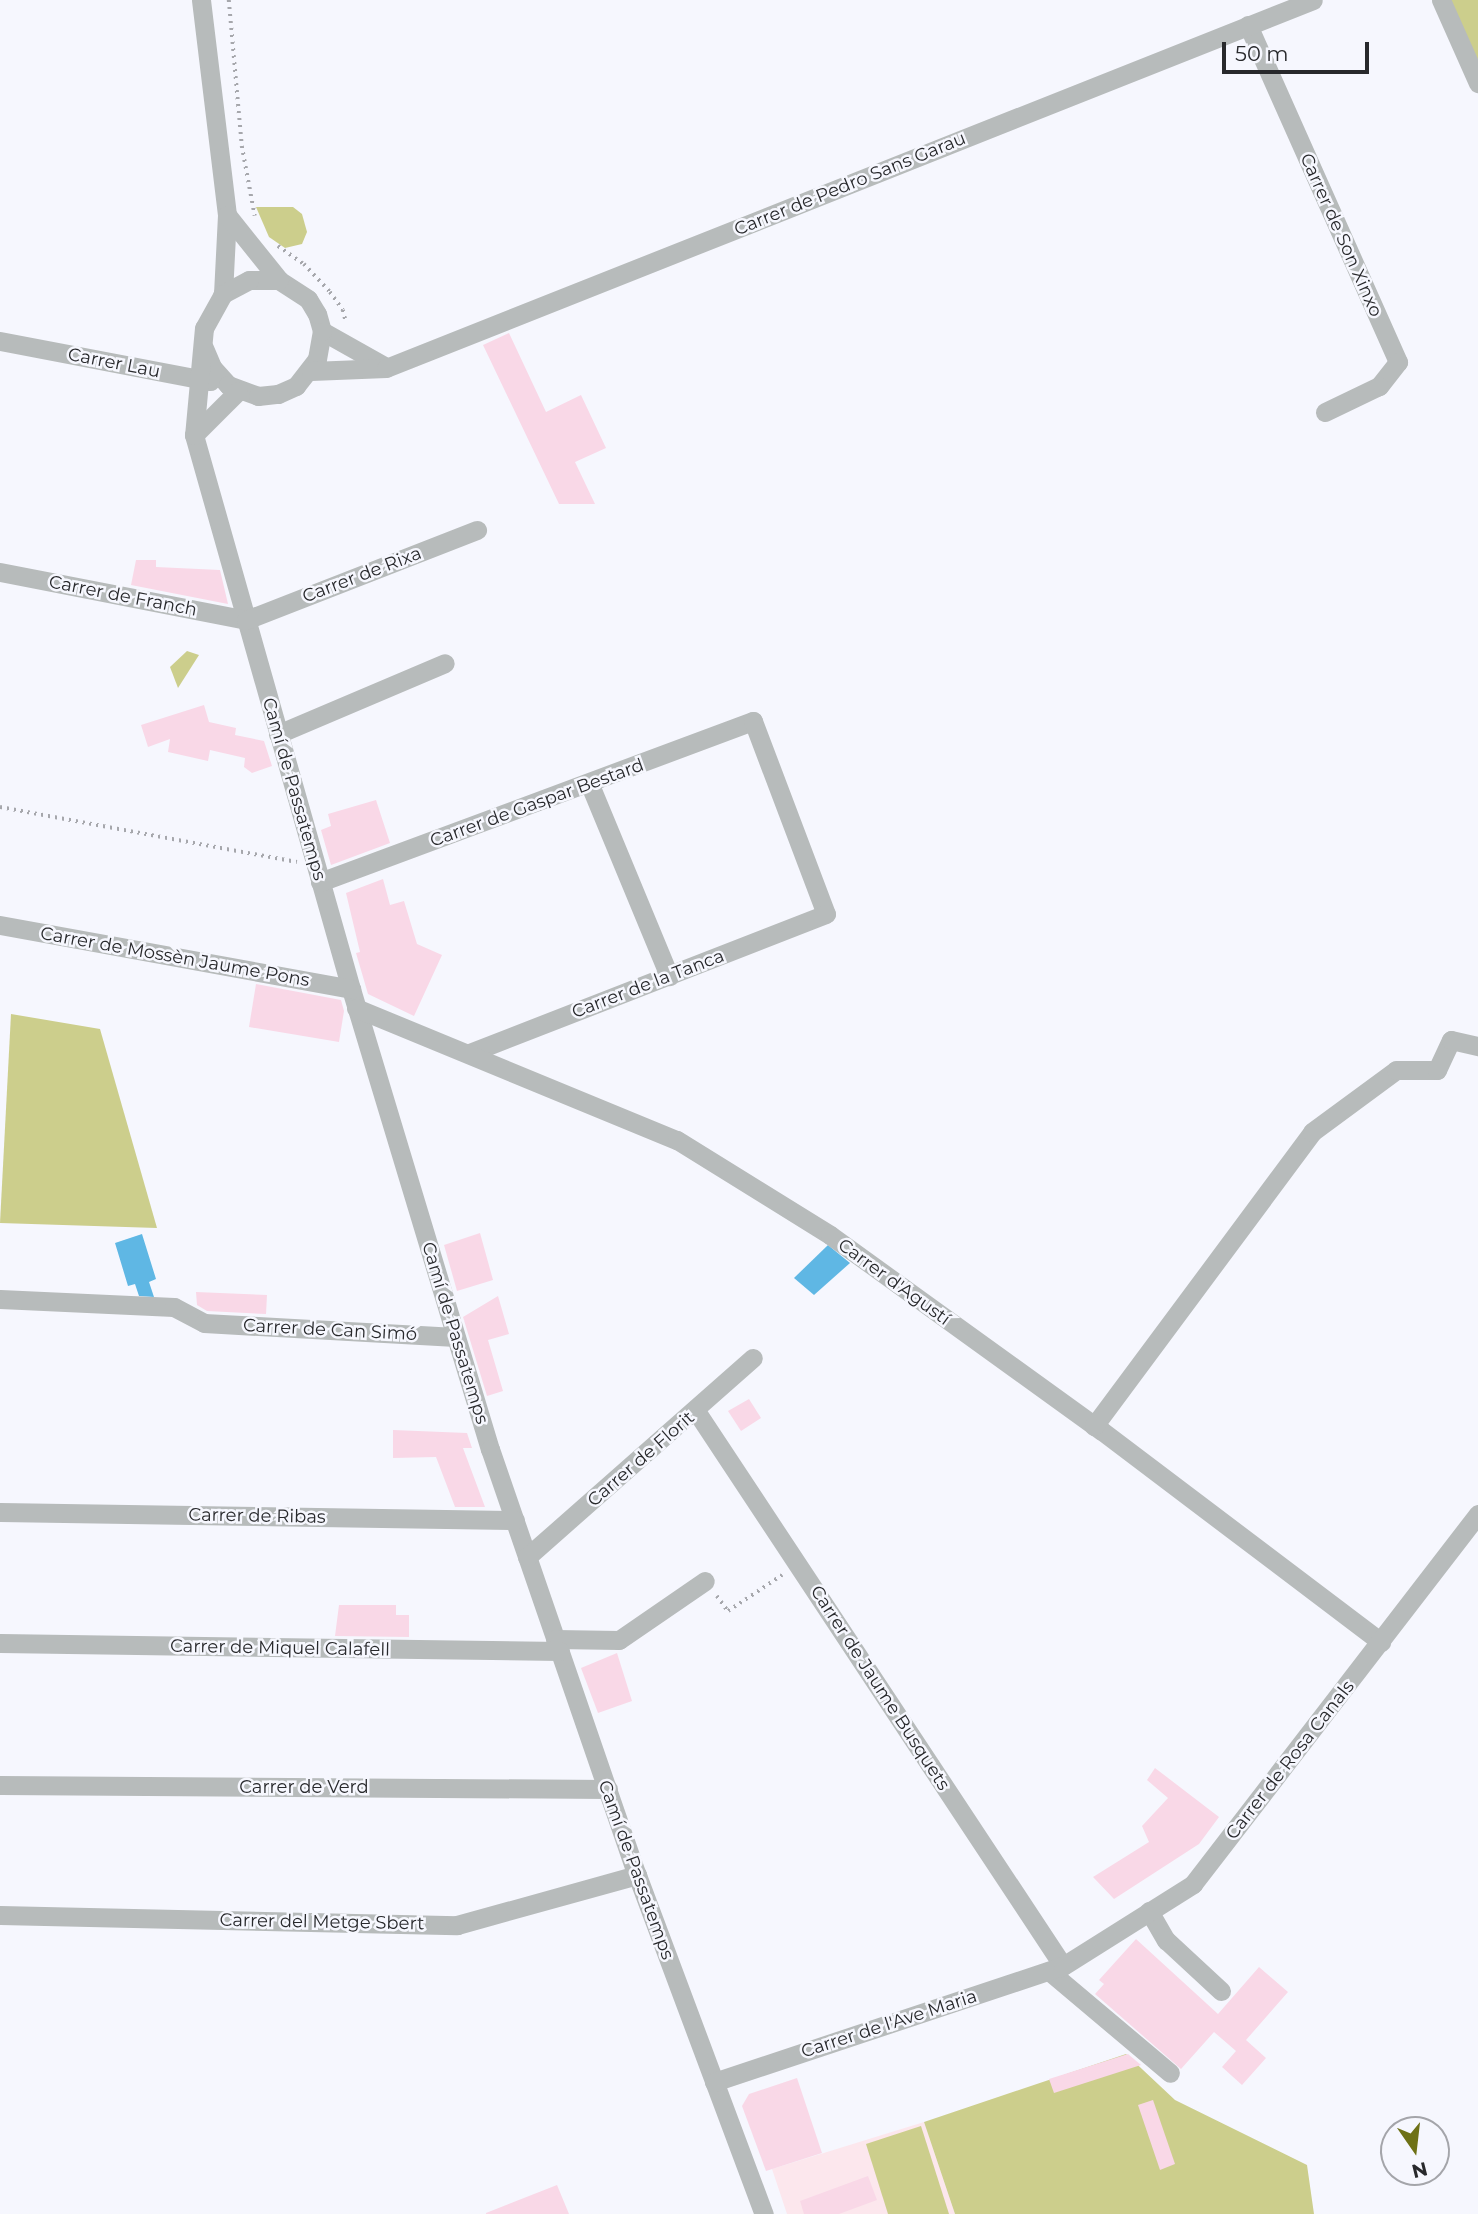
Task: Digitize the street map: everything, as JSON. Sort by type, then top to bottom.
[{"type":"street","points":[[201,0],[227,215],[223,293],[204,328],[204,348],[212,367],[233,388],[258,396],[278,394],[296,386],[311,371],[322,331]]},
{"type":"street","name":"Carrer de Pedro Sans Garau","points":[[311,371],[386,368],[1313,0]]},
{"type":"street","points":[[1441,0],[1478,83]]},
{"type":"street","name":"Carrer de Son Xinxo","points":[[1248,25],[1398,362],[1379,386],[1325,412]]},
{"type":"street","points":[[227,215],[279,280],[308,299],[322,331],[386,368]]},
{"type":"street","points":[[223,293],[249,280],[279,280]]},
{"type":"street","name":"Carrer Lau","points":[[0,341],[233,388]]},
{"type":"street","name":"Camí de Passatemps","points":[[204,348],[198,379],[194,435],[354,998],[514,1520],[637,1875],[764,2214]]},
{"type":"street","points":[[194,435],[233,388]]},
{"type":"street","name":"Carrer de Rixa","points":[[246,620],[477,530]]},
{"type":"street","name":"Carrer de Franch","points":[[0,572],[246,620]]},
{"type":"street","points":[[278,734],[445,663]]},
{"type":"street","name":"Carrer de Gaspar Bestard","points":[[318,874],[590,785],[753,721],[826,914]]},
{"type":"street","points":[[590,785],[670,976]]},
{"type":"street","name":"Carrer de la Tanca","points":[[469,1052],[826,914]]},
{"type":"street","name":"Carrer de Mossèn Jaume Pons","points":[[0,925],[354,998]]},
{"type":"street","name":"Carrer d'Agustí","points":[[354,998],[469,1052],[677,1140],[830,1235],[1094,1426],[1381,1642]]},
{"type":"street","points":[[1094,1426],[1312,1132],[1396,1070],[1437,1070],[1451,1040],[1478,1046]]},
{"type":"street","name":"Carrer de Can Simó","points":[[0,1299],[174,1307],[204,1323],[456,1336]]},
{"type":"street","name":"Carrer de Florit","points":[[527,1557],[696,1411],[753,1358]]},
{"type":"street","name":"Carrer de Jaume Busquets","points":[[696,1411],[1056,1968],[1170,2073]]},
{"type":"street","name":"Carrer de Ribas","points":[[0,1512],[514,1520]]},
{"type":"street","name":"Carrer de Rosa Canals","points":[[1056,1968],[1193,1884],[1478,1514]]},
{"type":"street","name":"Carrer de Miquel Calafell","points":[[0,1643],[558,1645],[619,1640],[705,1581]]},
{"type":"street","name":"Carrer de Verd","points":[[0,1785],[608,1789]]},
{"type":"street","name":"Carrer del Metge Sbert","points":[[0,1915],[457,1925],[637,1875]]},
{"type":"street","points":[[1149,1911],[1166,1940],[1221,1991]]},
{"type":"street","name":"Carrer de l'Ave Maria","points":[[714,2082],[1056,1968]]},
{"type":"path","points":[[229,0],[243,146],[260,227]]},
{"type":"path","points":[[276,244],[303,264],[330,292],[343,310],[347,331],[364,346],[362,354]]},
{"type":"path","points":[[0,807],[318,874]]},
{"type":"path","points":[[705,1581],[728,1611],[798,1565]]},
{"type":"shaded area","points":[[924,2122],[955,2214],[787,2214],[772,2169]]},
{"type":"green space","points":[[1450,0],[1478,0],[1478,61]]},
{"type":"green space","points":[[256,207],[293,207],[302,214],[307,232],[302,244],[285,248],[269,237]]},
{"type":"green space","points":[[187,651],[199,655],[178,688],[170,667]]},
{"type":"green space","points":[[11,1014],[100,1029],[157,1228],[0,1223]]},
{"type":"green space","points":[[1126,2054],[1175,2100],[1307,2165],[1314,2214],[955,2214],[924,2122]]},
{"type":"green space","points":[[921,2126],[949,2214],[888,2214],[866,2144]]},
{"type":"water","points":[[142,1234],[156,1279],[149,1282],[154,1297],[139,1296],[135,1284],[128,1286],[115,1243]]},
{"type":"water","points":[[828,1245],[850,1263],[814,1295],[794,1278]]},
{"type":"building","points":[[509,333],[546,412],[581,395],[606,448],[575,462],[595,504],[559,504],[483,345]]},
{"type":"building","points":[[136,560],[156,560],[156,567],[220,570],[228,604],[131,585]]},
{"type":"building","points":[[204,705],[209,722],[236,728],[235,735],[264,741],[272,766],[252,773],[244,767],[245,758],[210,750],[208,761],[168,752],[170,739],[148,747],[141,725]]},
{"type":"building","points":[[376,800],[390,843],[331,865],[321,830],[331,826],[328,814]]},
{"type":"building","points":[[383,879],[390,905],[404,901],[417,944],[442,955],[414,1016],[368,994],[356,953],[360,952],[346,893]]},
{"type":"building","points":[[256,984],[341,1000],[344,1011],[339,1042],[249,1027]]},
{"type":"building","points":[[480,1233],[493,1280],[457,1291],[444,1245]]},
{"type":"building","points":[[196,1292],[267,1295],[266,1314],[207,1311],[197,1305]]},
{"type":"building","points":[[498,1296],[509,1334],[488,1340],[503,1391],[487,1396],[463,1317]]},
{"type":"building","points":[[749,1399],[761,1418],[741,1431],[728,1411]]},
{"type":"building","points":[[393,1430],[467,1433],[472,1448],[463,1448],[485,1507],[455,1507],[436,1457],[393,1458]]},
{"type":"building","points":[[339,1605],[396,1605],[396,1615],[409,1615],[409,1637],[335,1636]]},
{"type":"building","points":[[617,1653],[632,1701],[598,1713],[581,1668]]},
{"type":"building","points":[[1155,1768],[1219,1817],[1199,1844],[1114,1899],[1093,1877],[1149,1842],[1142,1826],[1168,1798],[1147,1780]]},
{"type":"building","points":[[1136,1939],[1218,2014],[1259,1967],[1288,1992],[1246,2040],[1266,2058],[1242,2085],[1222,2067],[1236,2051],[1214,2032],[1181,2069],[1095,1994],[1104,1984],[1099,1980]]},
{"type":"building","points":[[1128,2054],[1141,2065],[1054,2093],[1049,2079]]},
{"type":"building","points":[[797,2078],[822,2153],[766,2171],[742,2106],[749,2094]]},
{"type":"building","points":[[1153,2100],[1175,2164],[1160,2170],[1138,2105]]},
{"type":"building","points":[[868,2176],[877,2200],[839,2214],[804,2214],[800,2201]]},
{"type":"building","points":[[557,2185],[569,2214],[486,2214],[486,2213]]}]
